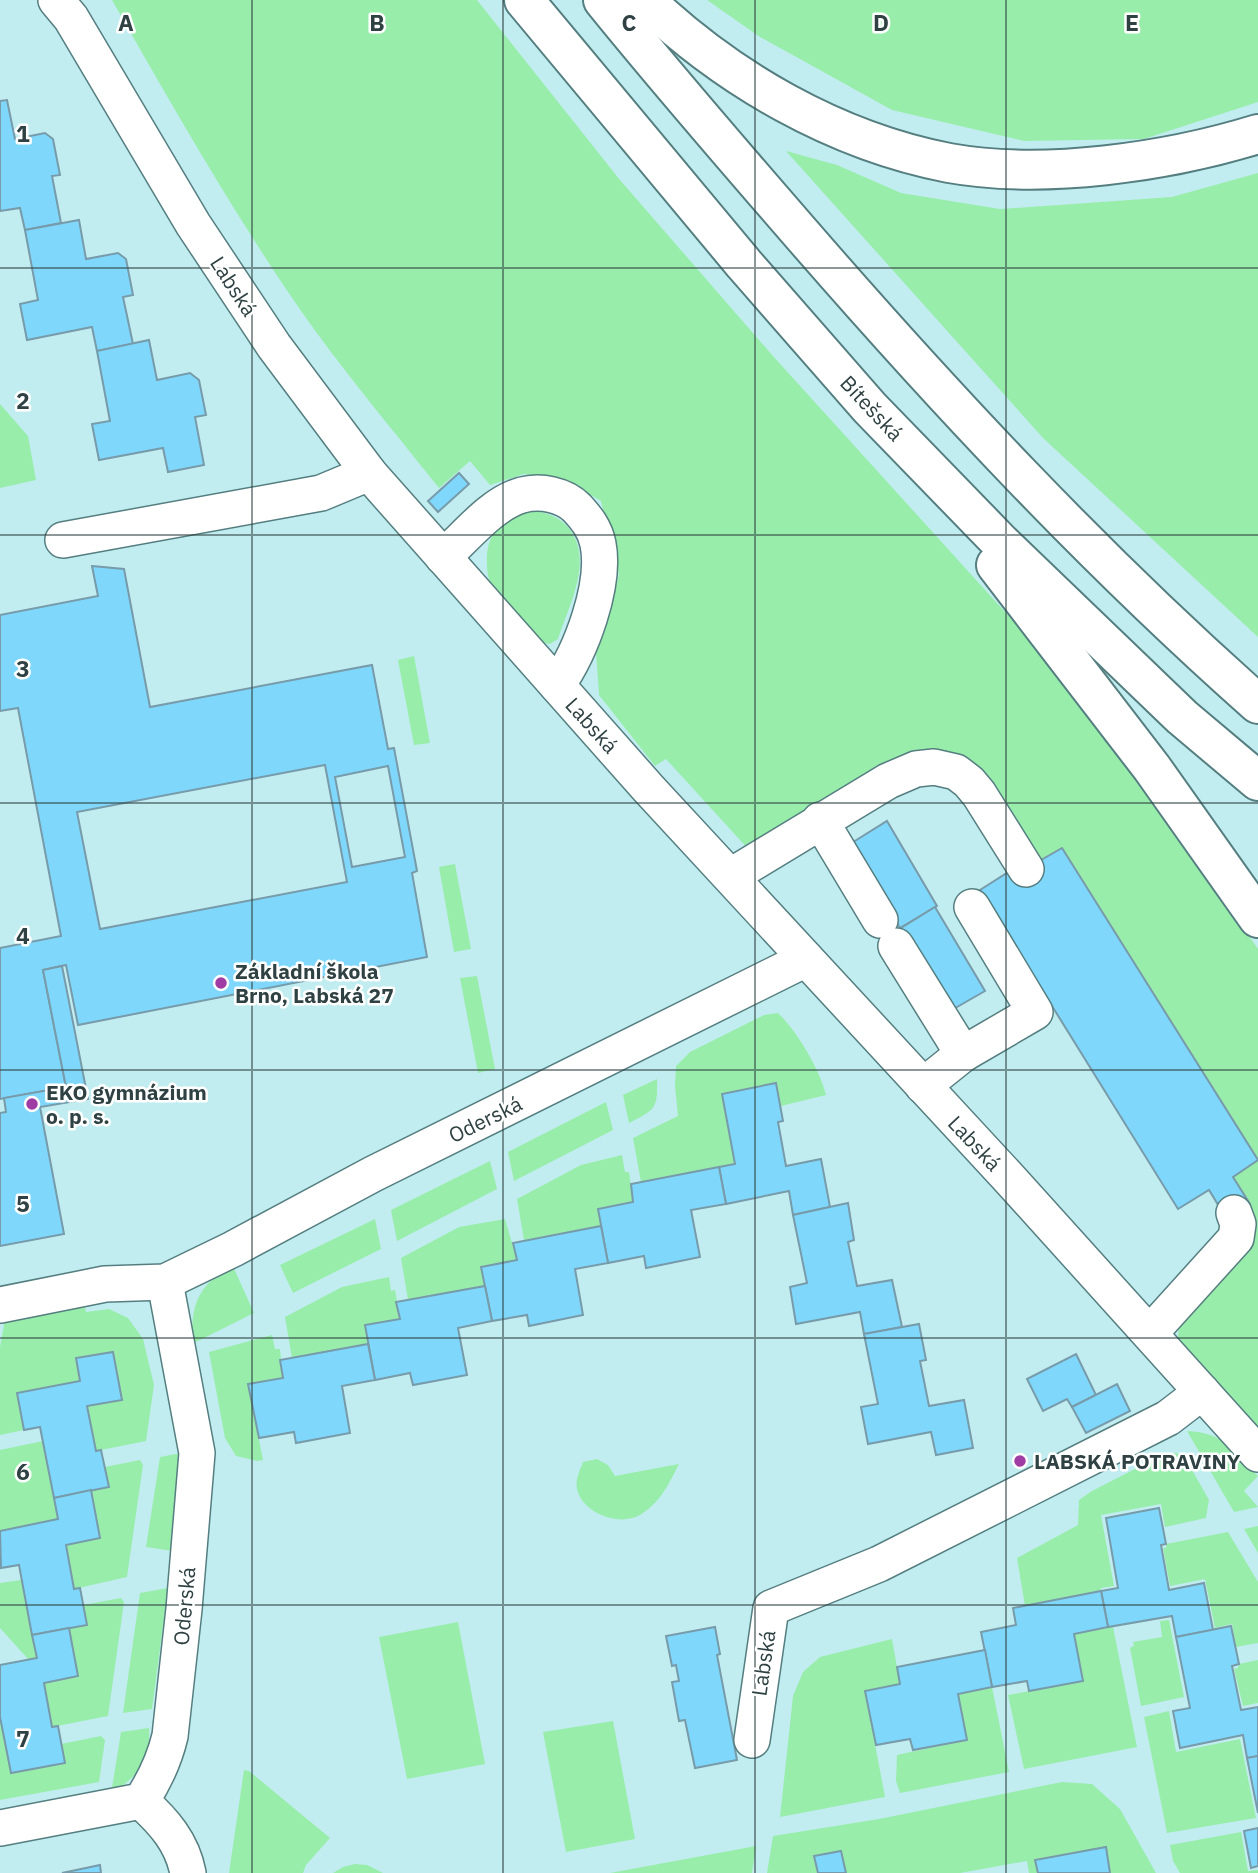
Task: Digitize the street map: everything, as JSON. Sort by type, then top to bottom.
[{"type":"highway","name":"Bítešská","points":[[524,0],[744,264],[870,408],[1011,553],[1182,717],[1258,781]]},
{"type":"highway","points":[[603,0],[668,80],[941,392],[1041,495],[1212,663],[1258,704]]},
{"type":"highway","points":[[645,0],[717,61],[783,102],[849,134],[914,155],[950,163],[1043,170],[1100,166],[1169,155],[1258,134]]},
{"type":"highway","points":[[870,408],[977,540],[1152,768],[1258,918]]},
{"type":"street","name":"Labská","points":[[56,0],[71,18],[208,246],[274,346],[369,473],[648,788],[1258,1454]]},
{"type":"street","points":[[63,540],[321,493],[369,473]]},
{"type":"street","points":[[443,557],[498,507],[523,495],[548,494],[570,501],[589,521],[598,543],[598,585],[578,650],[557,685]]},
{"type":"street","points":[[731,876],[820,820],[904,773],[923,767],[945,769],[962,776],[979,794],[1026,869]]},
{"type":"street","points":[[820,820],[963,1054]]},
{"type":"street","points":[[923,1086],[963,1054],[1035,1012],[972,907]]},
{"type":"street","name":"Oderská","points":[[0,1305],[105,1284],[164,1282],[233,1249],[373,1174],[806,959]]},
{"type":"street","points":[[1150,1333],[1236,1238],[1238,1224],[1234,1213]]},
{"type":"street","name":"Oderská","points":[[141,1801],[157,1777],[170,1736],[197,1453],[164,1282]]},
{"type":"street","name":"Labská","points":[[752,1740],[771,1608],[878,1564],[914,1546],[1168,1418],[1202,1392]]},
{"type":"street","points":[[0,1828],[141,1801],[162,1820],[175,1837],[188,1873]]},
{"type":"green space","points":[[112,0],[477,0],[620,180],[773,356],[1036,646],[1154,798],[1258,949],[1258,1160],[1062,848],[1035,863],[957,760],[750,851],[666,759],[655,766],[599,695],[596,652],[619,575],[601,501],[565,480],[524,474],[490,485],[470,461],[439,488],[333,354],[274,271],[202,156]]},
{"type":"green space","points":[[707,0],[1258,0],[1258,102],[1144,139],[1024,141],[892,110],[760,37]]},
{"type":"green space","points":[[786,151],[837,165],[901,193],[1000,209],[1172,197],[1258,173],[1258,637],[1043,438]]},
{"type":"green space","points":[[0,404],[28,436],[36,480],[0,488]]},
{"type":"green space","points":[[532,511],[550,515],[566,525],[575,538],[579,552],[580,566],[573,596],[558,639],[550,644],[544,643],[503,601],[492,586],[488,572],[487,553],[492,535],[512,517]]},
{"type":"green space","points":[[414,656],[430,743],[414,745],[398,660]]},
{"type":"green space","points":[[455,864],[471,949],[454,952],[439,867]]},
{"type":"green space","points":[[477,976],[495,1069],[478,1073],[460,978]]},
{"type":"green space","points":[[778,1013],[807,1051],[826,1095],[781,1106],[776,1083],[722,1094],[735,1164],[641,1182],[633,1138],[678,1116],[676,1066],[690,1052],[764,1015]]},
{"type":"green space","points":[[657,1079],[657,1097],[653,1107],[629,1123],[623,1095]]},
{"type":"green space","points":[[606,1102],[613,1130],[514,1181],[508,1152]]},
{"type":"green space","points":[[622,1155],[625,1172],[629,1172],[633,1202],[599,1209],[601,1226],[524,1240],[517,1199],[581,1165]]},
{"type":"green space","points":[[490,1161],[497,1189],[397,1241],[391,1210]]},
{"type":"green space","points":[[1258,1161],[1258,1427],[1178,1339],[1179,1317],[1243,1209],[1250,1204],[1233,1177]]},
{"type":"green space","points":[[375,1219],[381,1249],[293,1293],[280,1265]]},
{"type":"green space","points":[[505,1219],[517,1260],[482,1267],[485,1286],[408,1300],[401,1258],[459,1227]]},
{"type":"green space","points":[[232,1264],[254,1313],[192,1344],[193,1318],[198,1298],[220,1272]]},
{"type":"green space","points":[[389,1277],[391,1291],[395,1290],[400,1319],[365,1325],[368,1344],[292,1358],[285,1317],[342,1287]]},
{"type":"green space","points":[[83,1297],[86,1312],[109,1309],[128,1318],[143,1339],[154,1385],[146,1441],[96,1451],[87,1406],[122,1399],[112,1352],[76,1358],[80,1381],[17,1393],[24,1430],[0,1435],[0,1347],[6,1314]]},
{"type":"green space","points":[[272,1335],[275,1349],[280,1349],[283,1378],[248,1384],[263,1460],[257,1461],[236,1456],[225,1438],[209,1352]]},
{"type":"green space","points":[[1187,1431],[1210,1435],[1227,1444],[1258,1476],[1244,1491],[1258,1507],[1234,1512]]},
{"type":"green space","points":[[43,1441],[58,1519],[0,1531],[0,1450]]},
{"type":"green space","points":[[181,1453],[173,1551],[146,1547],[160,1457]]},
{"type":"green space","points":[[1166,1453],[1177,1453],[1187,1461],[1209,1500],[1206,1518],[1165,1527],[1161,1504],[1101,1515],[1114,1586],[1025,1606],[1017,1558],[1078,1525],[1079,1500]]},
{"type":"green space","points":[[597,1459],[608,1465],[615,1476],[679,1464],[653,1504],[640,1515],[622,1519],[602,1516],[580,1498],[577,1482],[583,1462]]},
{"type":"green space","points":[[140,1460],[143,1465],[127,1577],[74,1589],[66,1545],[100,1538],[91,1490],[109,1487],[105,1467]]},
{"type":"green space","points":[[1258,1526],[1258,1553],[1244,1529]]},
{"type":"green space","points":[[1228,1532],[1258,1582],[1258,1643],[1236,1647],[1232,1624],[1215,1628],[1205,1579],[1170,1586],[1163,1548],[1166,1548],[1166,1544]]},
{"type":"green space","points":[[21,1580],[37,1658],[28,1659],[0,1628],[0,1583]]},
{"type":"green space","points":[[168,1588],[152,1709],[123,1713],[140,1593]]},
{"type":"green space","points":[[121,1598],[124,1602],[108,1716],[52,1727],[44,1683],[78,1676],[69,1628],[83,1605]]},
{"type":"green space","points":[[1169,1620],[1184,1697],[1141,1706],[1130,1648],[1134,1646],[1133,1642],[1162,1637],[1160,1621]]},
{"type":"green space","points":[[458,1622],[485,1764],[407,1779],[379,1637]]},
{"type":"green space","points":[[1113,1627],[1137,1747],[1024,1769],[1008,1695],[1083,1681],[1074,1634]]},
{"type":"green space","points":[[892,1639],[900,1684],[865,1691],[885,1797],[780,1817],[793,1696],[803,1672],[820,1657]]},
{"type":"green space","points":[[1258,1660],[1258,1703],[1243,1706],[1234,1669],[1238,1668],[1239,1664]]},
{"type":"green space","points":[[992,1687],[1009,1772],[900,1793],[896,1781],[897,1755],[966,1740],[958,1694]]},
{"type":"green space","points":[[1169,1711],[1176,1752],[1240,1739],[1256,1818],[1167,1833],[1144,1717]]},
{"type":"green space","points":[[0,1717],[11,1773],[61,1744],[101,1736],[105,1740],[99,1782],[0,1800]]},
{"type":"green space","points":[[613,1721],[635,1839],[566,1852],[543,1732]]},
{"type":"green space","points":[[149,1728],[148,1750],[141,1767],[129,1781],[111,1794],[121,1732]]},
{"type":"green space","points":[[244,1770],[249,1771],[330,1838],[306,1865],[303,1873],[229,1873]]},
{"type":"green space","points":[[1062,1782],[1092,1784],[1120,1809],[1156,1873],[1110,1873],[1105,1847],[1036,1860],[1038,1873],[1029,1873],[1027,1861],[960,1873],[767,1873],[773,1836],[879,1819]]},
{"type":"green space","points":[[1241,1832],[1248,1871],[1258,1870],[1258,1873],[1180,1873],[1173,1861],[1170,1845]]},
{"type":"green space","points":[[756,1846],[752,1873],[610,1873]]},
{"type":"green space","points":[[355,1864],[367,1865],[383,1873],[333,1873]]},
{"type":"building","points":[[7,100],[15,139],[45,133],[53,139],[60,175],[52,176],[61,223],[25,230],[20,208],[0,211],[0,101]]},
{"type":"building","points":[[79,220],[86,259],[118,253],[126,259],[133,295],[123,297],[133,344],[97,351],[92,327],[27,340],[20,304],[38,300],[25,230]]},
{"type":"building","points":[[149,340],[157,380],[190,373],[199,380],[206,415],[195,417],[204,465],[168,472],[163,448],[99,460],[92,424],[110,421],[97,351]]},
{"type":"building","points":[[459,473],[469,484],[438,512],[428,501]]},
{"type":"building","points":[[92,566],[124,569],[150,707],[372,665],[388,749],[394,748],[417,871],[412,873],[427,957],[78,1025],[66,965],[43,970],[66,1087],[0,1099],[0,948],[61,936],[18,708],[0,711],[0,615],[98,596]],"holes":[[[325,765],[347,882],[100,929],[77,812]],[[388,766],[405,857],[352,867],[335,777]]]},
{"type":"building","points":[[887,821],[937,906],[900,928],[850,844]]},
{"type":"building","points":[[1062,848],[1258,1160],[1233,1177],[1250,1204],[1226,1218],[1209,1190],[1178,1209],[980,890],[1010,871],[1013,876]]},
{"type":"building","points":[[935,907],[985,991],[950,1011],[901,928]]},
{"type":"building","name":"EKO gymnázium o. p. s.","points":[[62,966],[88,1099],[40,1107],[64,1234],[0,1246],[0,1113],[6,1112],[4,1098],[66,1087],[43,970]]},
{"type":"building","points":[[776,1083],[783,1121],[778,1122],[786,1166],[821,1159],[830,1207],[793,1215],[789,1191],[726,1204],[719,1167],[735,1164],[722,1094]]},
{"type":"building","points":[[719,1167],[726,1204],[691,1210],[700,1257],[646,1268],[644,1256],[608,1263],[598,1209],[633,1202],[631,1184]]},
{"type":"building","points":[[848,1203],[854,1240],[848,1242],[857,1286],[892,1280],[902,1327],[864,1334],[860,1312],[796,1324],[790,1287],[807,1283],[793,1215]]},
{"type":"building","points":[[601,1226],[608,1263],[575,1269],[583,1315],[529,1326],[527,1315],[492,1321],[481,1267],[517,1260],[513,1243]]},
{"type":"building","points":[[485,1286],[492,1321],[458,1328],[467,1375],[413,1385],[410,1373],[375,1380],[365,1325],[400,1319],[396,1302]]},
{"type":"building","points":[[919,1324],[926,1360],[920,1361],[929,1406],[964,1400],[973,1448],[936,1455],[931,1432],[868,1444],[861,1407],[878,1404],[864,1334]]},
{"type":"building","points":[[368,1344],[375,1380],[342,1386],[350,1433],[296,1443],[294,1432],[259,1438],[248,1384],[283,1378],[280,1360]]},
{"type":"building","points":[[113,1352],[122,1400],[87,1406],[96,1451],[101,1450],[109,1487],[54,1498],[40,1427],[24,1430],[17,1393],[80,1381],[76,1358]]},
{"type":"building","points":[[1076,1354],[1096,1395],[1072,1407],[1067,1399],[1043,1411],[1027,1379]]},
{"type":"building","points":[[1117,1384],[1130,1411],[1086,1433],[1072,1407]]},
{"type":"building","points":[[91,1490],[100,1538],[66,1545],[74,1589],[80,1588],[87,1625],[32,1635],[19,1565],[1,1568],[0,1531],[58,1519],[54,1498]]},
{"type":"building","points":[[1159,1508],[1166,1544],[1161,1545],[1169,1590],[1204,1583],[1213,1630],[1176,1637],[1172,1616],[1108,1627],[1101,1591],[1118,1588],[1106,1518]]},
{"type":"building","points":[[1101,1591],[1108,1627],[1074,1634],[1083,1681],[1029,1691],[1027,1681],[992,1687],[981,1632],[1016,1625],[1013,1608]]},
{"type":"building","points":[[1231,1626],[1239,1664],[1232,1666],[1241,1710],[1258,1707],[1258,1756],[1247,1758],[1243,1735],[1180,1748],[1173,1711],[1190,1708],[1176,1637]]},
{"type":"building","points":[[715,1627],[720,1654],[717,1655],[737,1760],[695,1768],[685,1720],[679,1721],[672,1682],[679,1681],[676,1665],[672,1666],[666,1636]]},
{"type":"building","points":[[69,1628],[78,1676],[44,1683],[52,1727],[58,1726],[65,1763],[11,1773],[0,1717],[0,1665],[37,1658],[32,1635]]},
{"type":"building","points":[[985,1650],[992,1687],[958,1694],[967,1740],[913,1750],[910,1739],[876,1745],[865,1691],[900,1684],[897,1667]]},
{"type":"building","points":[[1258,1756],[1258,1813],[1247,1758]]},
{"type":"building","points":[[1258,1828],[1258,1866],[1251,1868],[1244,1831]]},
{"type":"building","points":[[1106,1847],[1110,1873],[1038,1873],[1035,1860]]},
{"type":"building","points":[[841,1851],[846,1873],[818,1873],[814,1856]]},
{"type":"building","points":[[100,1865],[101,1873],[62,1873]]},
{"type":"place","name":"Základní škola Brno, Labská 27","points":[[221,983]]},
{"type":"place","name":"EKO gymnázium o. p. s.","points":[[32,1104]]},
{"type":"place","name":"LABSKÁ POTRAVINY","points":[[1020,1461]]}]
